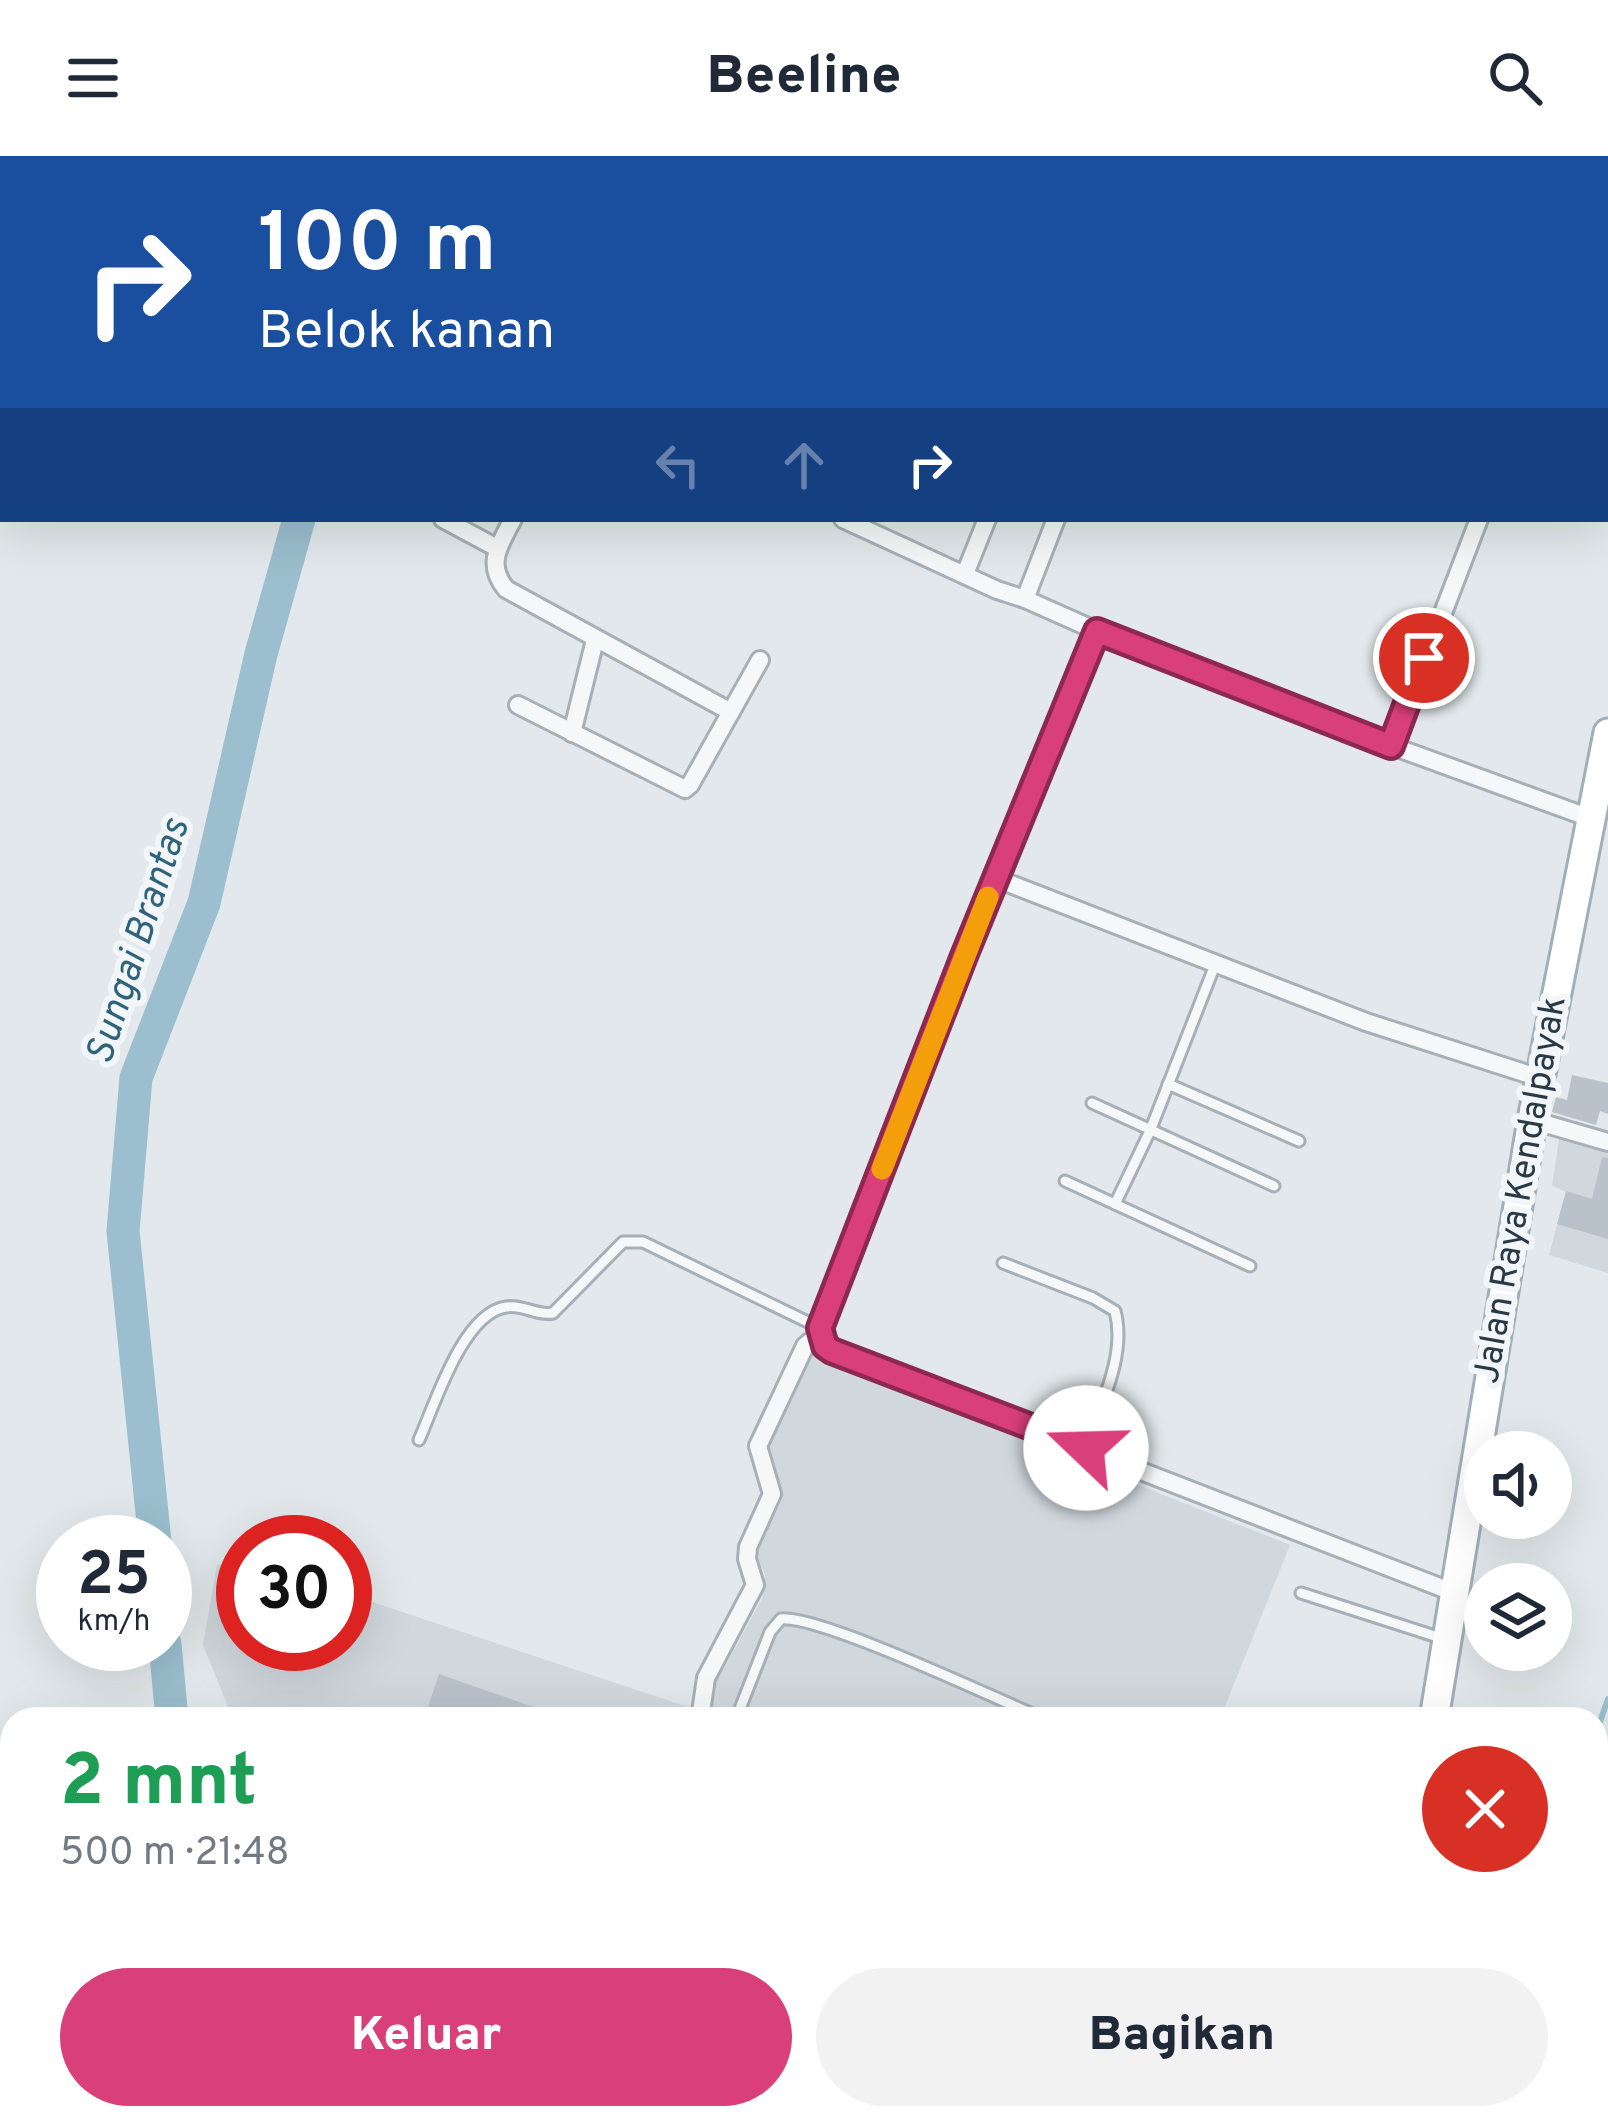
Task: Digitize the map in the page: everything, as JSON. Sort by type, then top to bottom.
[{"type":"main road","name":"Jalan Raya Kendalpayak","points":[[1436,1707],[1532,1120],[1608,733]]},
{"type":"street","points":[[449,522],[497,548]]},
{"type":"street","points":[[511,522],[497,548],[495,572],[502,585],[528,604],[731,712]]},
{"type":"street","points":[[850,522],[1097,631],[1590,818]]},
{"type":"street","points":[[964,574],[986,522]]},
{"type":"street","points":[[1025,598],[1055,522]]},
{"type":"street","points":[[1391,746],[1478,522]]},
{"type":"street","points":[[829,1349],[820,1328],[1097,631]]},
{"type":"street","points":[[572,733],[595,640]]},
{"type":"street","points":[[518,705],[685,789],[760,660]]},
{"type":"street","points":[[995,878],[1366,1022],[1540,1078]]},
{"type":"street","points":[[1532,1120],[1608,1142]]},
{"type":"street","points":[[702,1707],[706,1678],[755,1585],[748,1547],[772,1494],[758,1446],[811,1341],[1455,1593]]},
{"type":"lane","points":[[1115,1204],[1150,1130],[1215,964]]},
{"type":"lane","points":[[1168,1084],[1298,1142]]},
{"type":"lane","points":[[1092,1103],[1274,1186]]},
{"type":"lane","points":[[1066,1180],[1250,1266]]},
{"type":"lane","points":[[419,1440],[470,1333],[487,1313],[510,1306],[540,1315],[553,1313],[623,1242],[643,1242],[820,1328]]},
{"type":"lane","points":[[1003,1263],[1115,1311],[1120,1328],[1117,1352],[1086,1448]]},
{"type":"lane","points":[[1301,1592],[1447,1640]]},
{"type":"lane","points":[[741,1707],[770,1632],[781,1619],[789,1618],[831,1630],[1016,1707]]},
{"type":"shaded area","points":[[1560,1133],[1608,1146],[1608,1273],[1549,1255],[1566,1192],[1552,1186]]},
{"type":"shaded area","points":[[810,1355],[1290,1545],[1225,1707],[711,1707],[713,1688],[762,1599],[765,1574],[755,1554],[782,1500],[765,1450]]},
{"type":"shaded area","points":[[216,1571],[216,1671],[372,1671],[372,1602],[688,1707],[228,1707],[203,1645]]},
{"type":"building","points":[[1572,1075],[1608,1083],[1608,1114],[1600,1111],[1596,1125],[1552,1112],[1556,1097],[1567,1100]]},
{"type":"building","points":[[1602,1157],[1608,1158],[1608,1239],[1557,1224],[1566,1191],[1592,1199]]},
{"type":"building","points":[[439,1674],[533,1707],[428,1707]]},
{"type":"waterway","name":"Sungai Brantas","points":[[152,1515],[123,1231],[136,1078],[204,903],[261,654],[298,522]]},
{"type":"waterway","name":"Sungai Brantas","points":[[168,1671],[171,1707]]},
{"type":"waterway","points":[[1605,1707],[1608,1699]]},
{"type":"slow traffic","points":[[882,1169],[988,897]]},
{"type":"route","points":[[1086,1448],[832,1351],[825,1346],[820,1328],[1097,631],[1391,746],[1424,658]]}]
